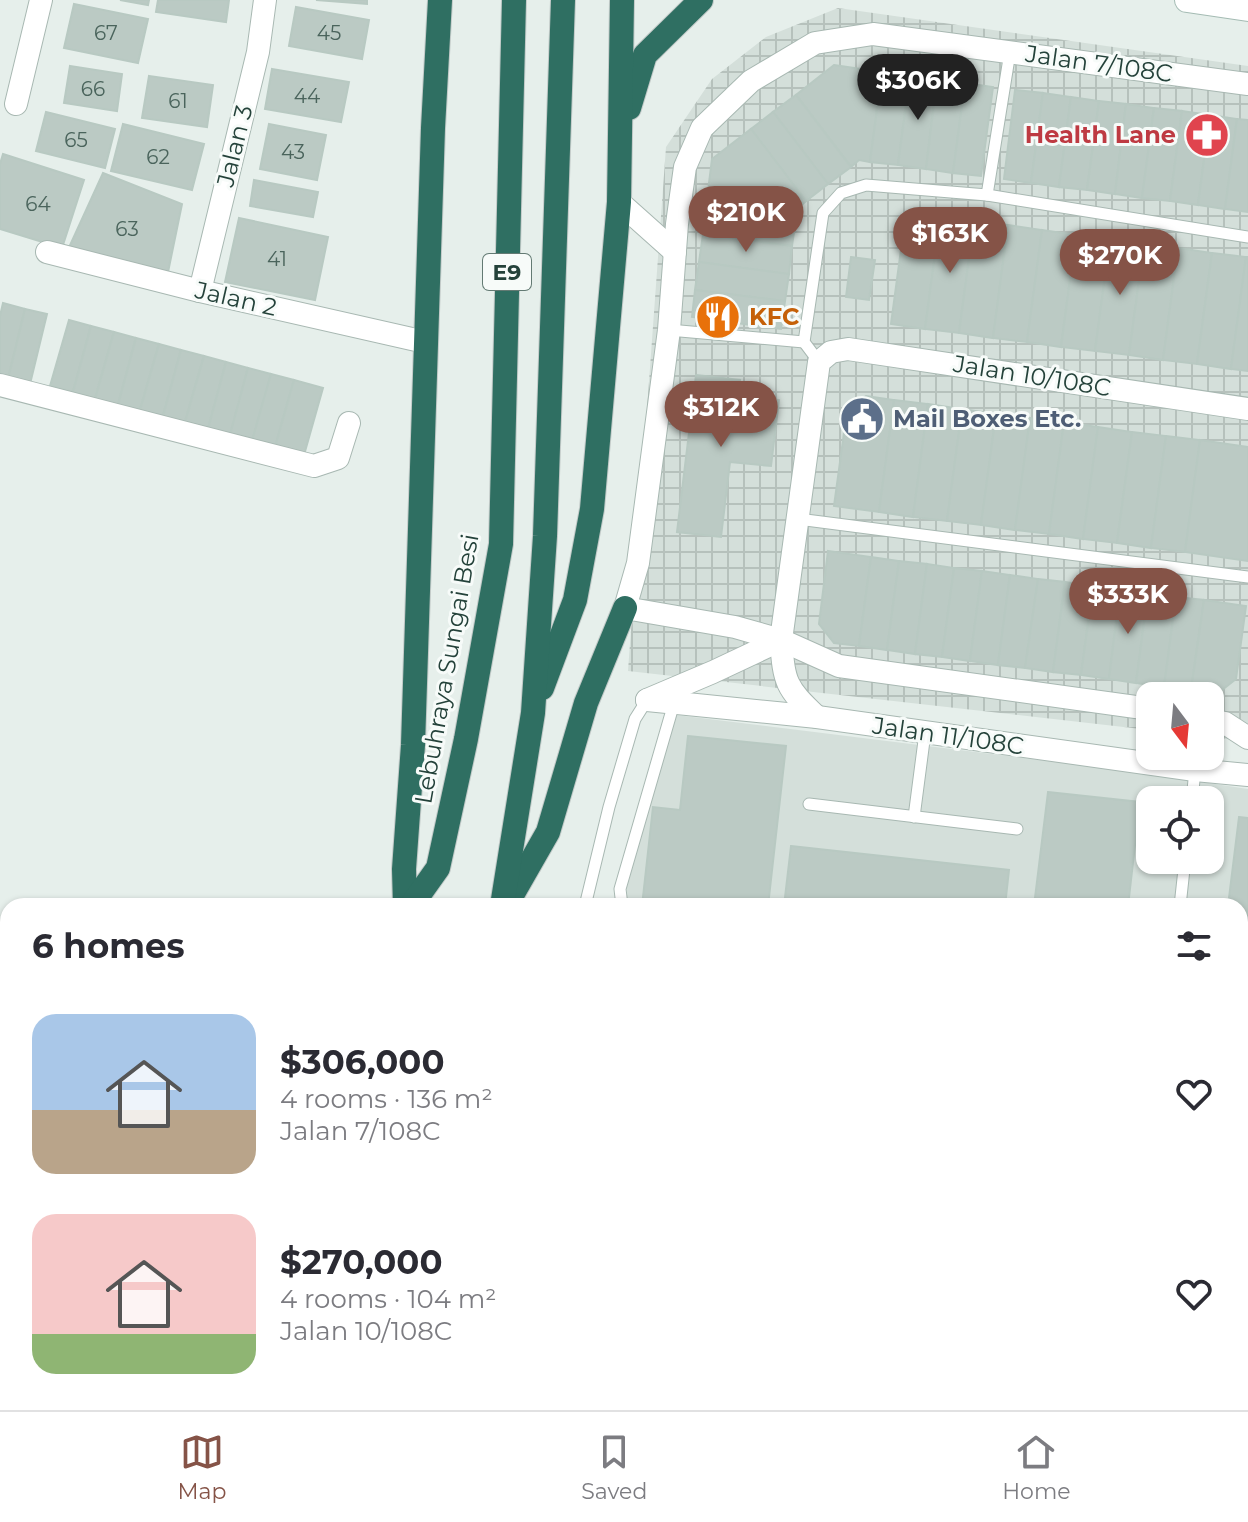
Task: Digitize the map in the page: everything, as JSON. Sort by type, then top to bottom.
[{"type":"highway","points":[[407,898],[404,869],[413,745],[425,342],[440,0]]},
{"type":"highway","name":"Lebuhraya Sungai Besi","points":[[414,898],[438,868],[466,739],[501,544],[514,0]]},
{"type":"highway","name":"E9","points":[[505,898],[533,713],[545,536],[563,0]]},
{"type":"highway","points":[[533,713],[575,600],[592,509],[619,202],[622,0]]},
{"type":"highway","points":[[620,134],[645,55],[701,0]]},
{"type":"highway","points":[[509,898],[548,832],[586,703],[625,608]]},
{"type":"street","points":[[16,104],[41,0]]},
{"type":"street","name":"Jalan 3","points":[[200,291],[258,52],[265,0]]},
{"type":"street","points":[[1187,0],[1248,9]]},
{"type":"street","name":"Jalan 7/108C","points":[[625,608],[638,563],[669,330],[685,167],[702,128],[751,81],[815,43],[873,34],[1248,84]]},
{"type":"street","points":[[619,202],[675,252]]},
{"type":"street","name":"Jalan 2","points":[[47,252],[200,291],[425,342]]},
{"type":"street","name":"Jalan 10/108C","points":[[819,362],[831,352],[848,349],[1248,409]]},
{"type":"street","points":[[817,717],[791,693],[783,672],[781,640],[819,362]]},
{"type":"street","points":[[0,385],[314,466],[338,458],[349,423]]},
{"type":"street","points":[[625,608],[735,627],[781,640],[839,666],[1136,707]]},
{"type":"street","points":[[647,700],[781,640]]},
{"type":"street","name":"Jalan 11/108C","points":[[647,700],[817,717],[1136,762]]},
{"type":"street","points":[[1224,723],[1248,736],[1245,775]]},
{"type":"street","name":"Jalan 11/108C","points":[[1195,770],[1245,775]]},
{"type":"lane","points":[[987,195],[1010,52]]},
{"type":"lane","points":[[819,362],[804,342],[823,213],[841,193],[866,185],[987,195],[1248,237]]},
{"type":"lane","points":[[669,330],[804,342]]},
{"type":"lane","points":[[798,519],[1248,577]]},
{"type":"lane","points":[[587,898],[635,719],[647,700]]},
{"type":"lane","points":[[621,898],[620,889],[674,703]]},
{"type":"lane","points":[[914,817],[925,733]]},
{"type":"lane","points":[[1193,786],[1195,770]]},
{"type":"lane","points":[[809,804],[1017,829]]},
{"type":"lane","points":[[1181,898],[1183,874]]},
{"type":"shaded area","points":[[838,8],[1248,66],[1248,741],[1224,738],[1224,682],[1136,682],[1136,728],[628,671],[666,147],[712,79],[766,37]]},
{"type":"shaded area","points":[[676,715],[1130,771],[1248,789],[1248,898],[626,898],[627,886]]},
{"type":"building","points":[[120,0],[149,0],[148,5]]},
{"type":"building","points":[[158,0],[229,0],[226,22],[156,12]]},
{"type":"building","points":[[316,0],[367,0],[367,4]]},
{"type":"building","points":[[74,4],[148,19],[138,63],[64,48]]},
{"type":"building","points":[[296,7],[369,20],[362,59],[289,46]]},
{"type":"building","points":[[834,65],[882,72],[870,162],[859,160],[851,167],[796,95]]},
{"type":"building","points":[[70,66],[122,74],[117,111],[64,103]]},
{"type":"building","points":[[272,69],[349,82],[341,122],[265,109]]},
{"type":"building","points":[[882,72],[910,75],[898,165],[870,162]]},
{"type":"building","points":[[910,75],[937,79],[926,169],[898,165]]},
{"type":"building","points":[[149,76],[213,85],[207,127],[142,118]]},
{"type":"building","points":[[937,79],[965,83],[953,173],[926,169]]},
{"type":"building","points":[[965,83],[993,87],[981,176],[953,173]]},
{"type":"building","points":[[1015,90],[1043,93],[1031,183],[1004,179]]},
{"type":"building","points":[[1043,93],[1071,97],[1059,187],[1031,183]]},
{"type":"building","points":[[796,95],[851,167],[828,184],[773,112]]},
{"type":"building","points":[[1071,97],[1099,101],[1087,190],[1059,187]]},
{"type":"building","points":[[1099,101],[1126,104],[1115,194],[1087,190]]},
{"type":"building","points":[[1126,104],[1154,108],[1142,198],[1115,194]]},
{"type":"building","points":[[1154,108],[1182,111],[1170,201],[1142,198]]},
{"type":"building","points":[[1182,111],[1210,115],[1198,205],[1170,201]]},
{"type":"building","points":[[46,112],[115,129],[105,168],[36,151]]},
{"type":"building","points":[[773,112],[828,184],[806,201],[751,129]]},
{"type":"building","points":[[1210,115],[1237,119],[1225,209],[1198,205]]},
{"type":"building","points":[[1237,119],[1248,120],[1248,212],[1225,209]]},
{"type":"building","points":[[123,124],[204,144],[192,190],[111,171]]},
{"type":"building","points":[[269,124],[326,135],[317,180],[260,169]]},
{"type":"building","points":[[751,129],[806,201],[798,208],[796,219],[706,207],[712,159]]},
{"type":"building","points":[[3,154],[84,180],[62,248],[0,229],[0,164]]},
{"type":"building","points":[[103,173],[182,204],[167,277],[66,254]]},
{"type":"building","points":[[254,180],[318,192],[313,217],[250,206]]},
{"type":"building","points":[[706,207],[796,219],[792,246],[703,234]]},
{"type":"building","points":[[906,212],[940,217],[925,329],[891,324]]},
{"type":"building","points":[[940,217],[974,221],[959,333],[925,329]]},
{"type":"building","points":[[239,218],[328,237],[315,300],[225,282]]},
{"type":"building","points":[[974,221],[1008,225],[993,338],[959,333]]},
{"type":"building","points":[[1008,225],[1042,230],[1027,342],[993,338]]},
{"type":"building","points":[[1042,230],[1076,235],[1061,347],[1027,342]]},
{"type":"building","points":[[703,234],[792,246],[789,274],[699,262]]},
{"type":"building","points":[[1076,235],[1110,239],[1095,351],[1061,347]]},
{"type":"building","points":[[1110,239],[1144,243],[1129,355],[1095,351]]},
{"type":"building","points":[[1144,243],[1178,248],[1163,360],[1129,355]]},
{"type":"building","points":[[1178,248],[1212,253],[1197,364],[1163,360]]},
{"type":"building","points":[[1212,253],[1246,257],[1231,369],[1197,364]]},
{"type":"building","points":[[851,257],[875,260],[869,300],[846,297]]},
{"type":"building","points":[[1248,257],[1248,371],[1231,369]]},
{"type":"building","points":[[699,262],[789,274],[785,301],[695,290]]},
{"type":"building","points":[[695,290],[785,301],[781,329],[692,317]]},
{"type":"building","points":[[3,303],[25,309],[8,379],[0,376],[0,316]]},
{"type":"building","points":[[25,309],[47,314],[30,384],[8,379]]},
{"type":"building","points":[[69,320],[91,326],[73,392],[50,386]]},
{"type":"building","points":[[91,326],[114,332],[95,399],[73,392]]},
{"type":"building","points":[[114,332],[136,338],[118,405],[95,399]]},
{"type":"building","points":[[136,338],[159,344],[140,410],[118,405]]},
{"type":"building","points":[[159,344],[181,350],[163,416],[140,410]]},
{"type":"building","points":[[181,350],[204,356],[185,422],[163,416]]},
{"type":"building","points":[[204,356],[226,362],[208,429],[185,422]]},
{"type":"building","points":[[226,362],[248,368],[230,435],[208,429]]},
{"type":"building","points":[[248,368],[271,374],[252,441],[230,435]]},
{"type":"building","points":[[271,374],[294,380],[275,447],[252,441]]},
{"type":"building","points":[[696,375],[740,380],[738,395],[779,400],[771,466],[730,462],[721,537],[677,532]]},
{"type":"building","points":[[294,380],[323,388],[304,455],[275,447]]},
{"type":"building","points":[[866,396],[894,400],[879,512],[834,506],[847,411]]},
{"type":"building","points":[[894,400],[928,404],[913,517],[879,512]]},
{"type":"building","points":[[928,404],[962,409],[947,521],[913,517]]},
{"type":"building","points":[[962,409],[996,414],[981,525],[947,521]]},
{"type":"building","points":[[996,414],[1030,418],[1015,530],[981,525]]},
{"type":"building","points":[[1030,418],[1064,422],[1049,534],[1015,530]]},
{"type":"building","points":[[1064,422],[1098,427],[1083,539],[1049,534]]},
{"type":"building","points":[[1098,427],[1132,432],[1117,543],[1083,539]]},
{"type":"building","points":[[1132,432],[1166,436],[1151,548],[1117,543]]},
{"type":"building","points":[[1166,436],[1200,440],[1185,552],[1151,548]]},
{"type":"building","points":[[1200,440],[1248,447],[1248,561],[1185,552]]},
{"type":"building","points":[[828,551],[871,557],[859,646],[834,643],[819,624]]},
{"type":"building","points":[[871,557],[899,561],[887,650],[859,646]]},
{"type":"building","points":[[899,561],[927,564],[915,654],[887,650]]},
{"type":"building","points":[[927,564],[954,568],[942,657],[915,654]]},
{"type":"building","points":[[954,568],[982,571],[970,661],[942,657]]},
{"type":"building","points":[[982,571],[1010,575],[998,665],[970,661]]},
{"type":"building","points":[[1010,575],[1038,579],[1025,668],[998,665]]},
{"type":"building","points":[[1038,579],[1065,582],[1053,672],[1025,668]]},
{"type":"building","points":[[1065,582],[1093,586],[1081,675],[1053,672]]},
{"type":"building","points":[[1093,586],[1120,590],[1109,679],[1081,675]]},
{"type":"building","points":[[1120,590],[1148,593],[1136,683],[1109,679]]},
{"type":"building","points":[[1148,593],[1176,597],[1165,682],[1136,682]]},
{"type":"building","points":[[1176,597],[1204,600],[1192,682],[1165,682]]},
{"type":"building","points":[[1204,600],[1246,606],[1236,679],[1224,688],[1224,682],[1192,682]]},
{"type":"building","points":[[688,736],[786,746],[769,898],[643,898],[653,807],[680,810]]},
{"type":"building","points":[[1048,792],[1136,802],[1136,837],[1129,898],[1035,898]]},
{"type":"building","points":[[1239,817],[1248,818],[1248,898],[1229,898]]},
{"type":"building","points":[[791,846],[1009,870],[1006,898],[785,898]]},
{"type":"place","name":"Health Lane","points":[[1207,135]]},
{"type":"place","name":"KFC","points":[[718,317]]},
{"type":"place","name":"Mail Boxes Etc.","points":[[862,419]]}]
